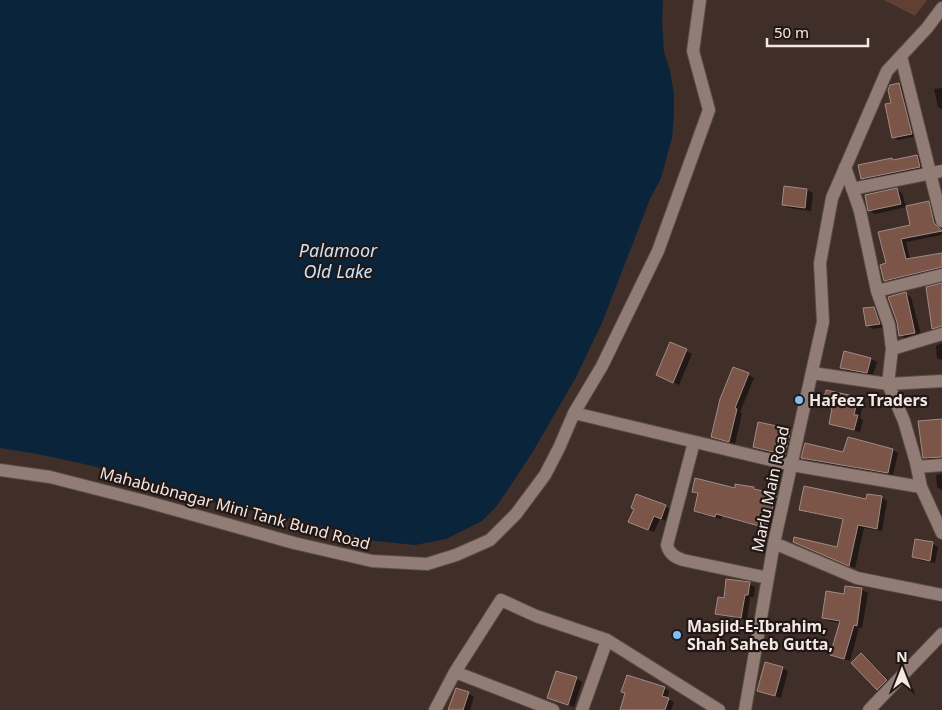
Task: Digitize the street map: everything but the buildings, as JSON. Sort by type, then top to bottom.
[{"type":"street","name":"Mahabubnagar Mini Tank Bund Road","points":[[0,470],[60,480],[144,500],[294,544],[372,561],[428,564],[456,555],[490,540],[516,514],[545,475],[574,413],[602,366],[658,251],[709,110],[693,51],[700,0]]},
{"type":"street","name":"Marlu Main Road","points":[[745,710],[774,543],[823,322],[820,263],[832,198],[887,71],[927,28],[942,8]]},
{"type":"street","points":[[901,56],[936,172],[942,221]]},
{"type":"street","points":[[845,167],[867,238],[876,291],[889,325],[892,349],[888,384],[904,421],[917,466],[921,488],[942,533]]},
{"type":"street","points":[[852,189],[936,172]]},
{"type":"street","points":[[876,291],[942,275]]},
{"type":"street","points":[[892,349],[942,334]]},
{"type":"street","points":[[812,373],[888,384],[942,381]]},
{"type":"street","points":[[574,413],[792,465],[921,488]]},
{"type":"street","points":[[694,442],[667,545],[668,551],[675,557],[683,560],[768,578]]},
{"type":"street","points":[[917,466],[942,465]]},
{"type":"street","points":[[774,543],[858,578],[942,595]]},
{"type":"street","points":[[435,710],[455,672],[501,600],[536,616],[607,640],[719,710]]},
{"type":"street","points":[[869,710],[942,634]]},
{"type":"street","points":[[582,710],[607,640]]},
{"type":"street","points":[[455,672],[553,710]]},
{"type":"shaded area","points":[[884,0],[927,0],[915,16]]},
{"type":"water","name":"Palamoor Old Lake","points":[[0,0],[663,0],[664,52],[674,94],[674,116],[672,138],[661,178],[650,199],[602,323],[575,379],[532,453],[496,507],[482,521],[446,539],[415,545],[375,541],[295,519],[223,505],[93,466],[0,448]]},
{"type":"place","name":"Hafeez Traders","points":[[799,400]]},
{"type":"place","name":"Masjid-E-Ibrahim, Shah Saheb Gutta,","points":[[677,635]]}]
